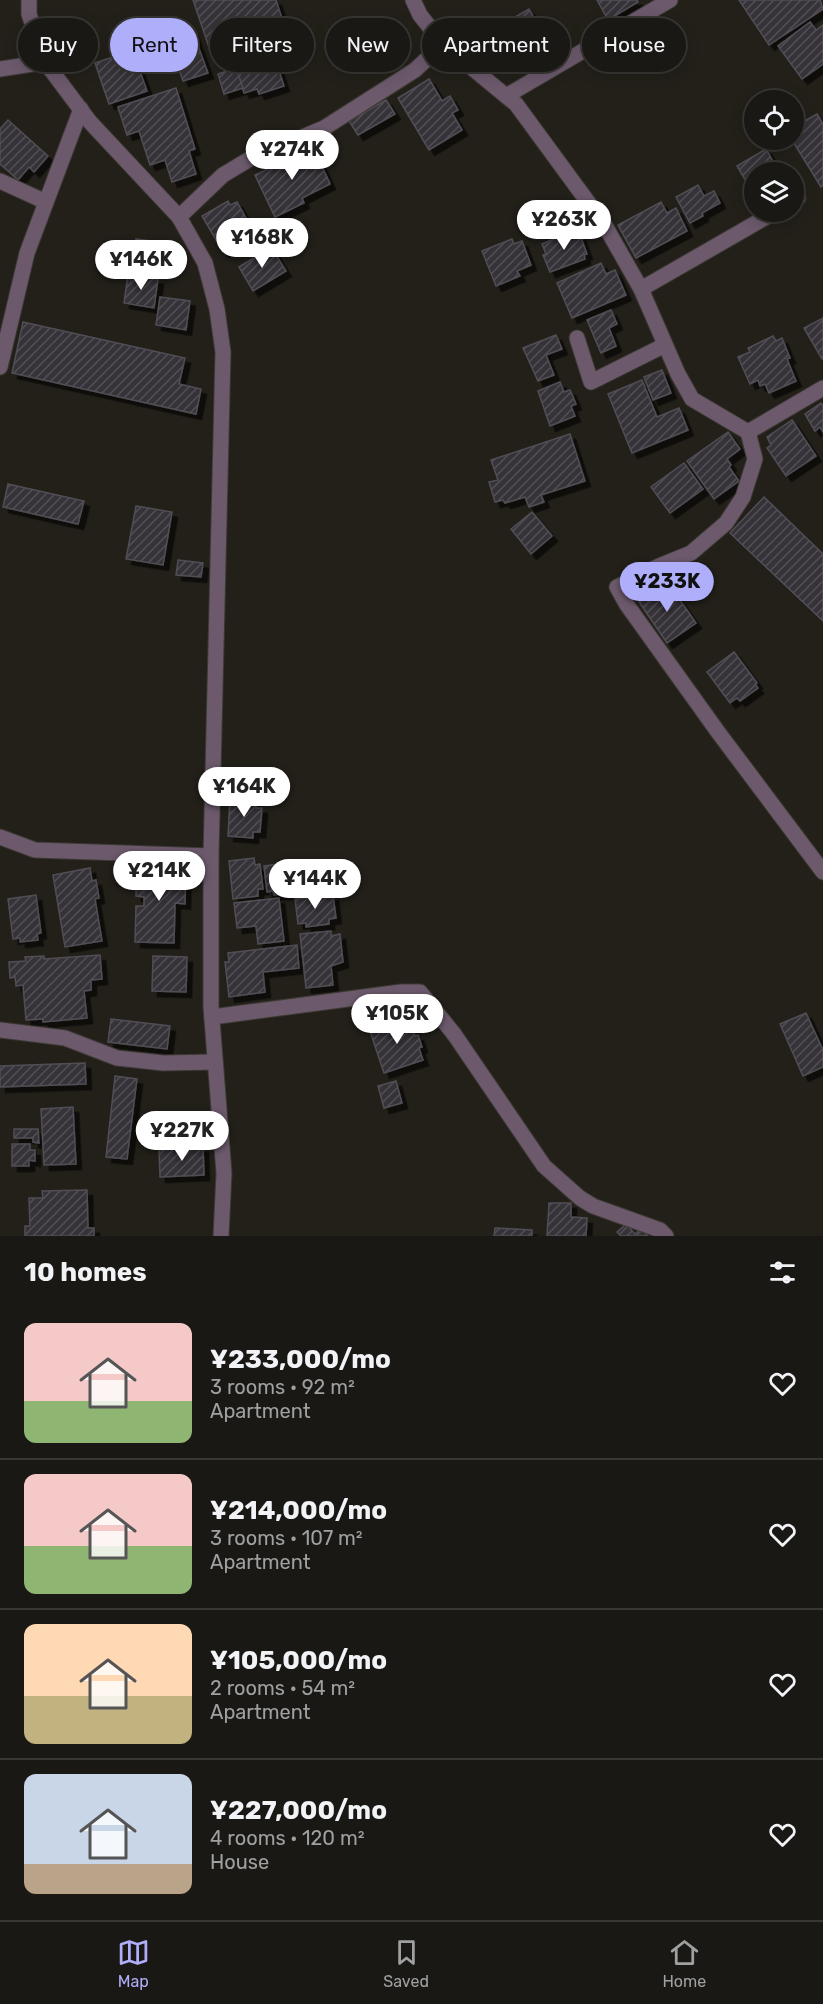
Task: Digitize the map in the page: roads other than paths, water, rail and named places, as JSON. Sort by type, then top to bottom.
[{"type":"street","points":[[28,0],[29,18]]},
{"type":"street","points":[[413,0],[422,18]]},
{"type":"street","points":[[506,96],[669,0]]},
{"type":"street","points":[[179,217],[223,175],[248,160],[324,128],[422,64]]},
{"type":"street","points":[[0,69],[18,66]]},
{"type":"street","points":[[53,72],[81,109],[147,185],[179,217],[205,263],[217,309],[223,352],[211,856],[212,1017],[224,1173],[221,1236]]},
{"type":"street","points":[[477,72],[516,104],[604,224],[641,289],[678,374],[692,399],[748,432],[754,459],[743,497],[726,523],[691,553],[617,587],[627,605],[704,712],[823,872]]},
{"type":"street","points":[[0,367],[27,253],[81,109]]},
{"type":"street","points":[[0,181],[46,201]]},
{"type":"street","points":[[641,289],[758,222]]},
{"type":"street","points":[[577,338],[591,382],[665,345]]},
{"type":"street","points":[[748,432],[823,388]]},
{"type":"street","points":[[0,837],[35,850],[211,856]]},
{"type":"street","points":[[212,1017],[401,992],[420,992],[454,1034],[544,1166],[580,1198],[593,1206],[660,1230],[666,1236]]},
{"type":"street","points":[[0,1030],[65,1038],[117,1058],[163,1063],[215,1062]]}]
